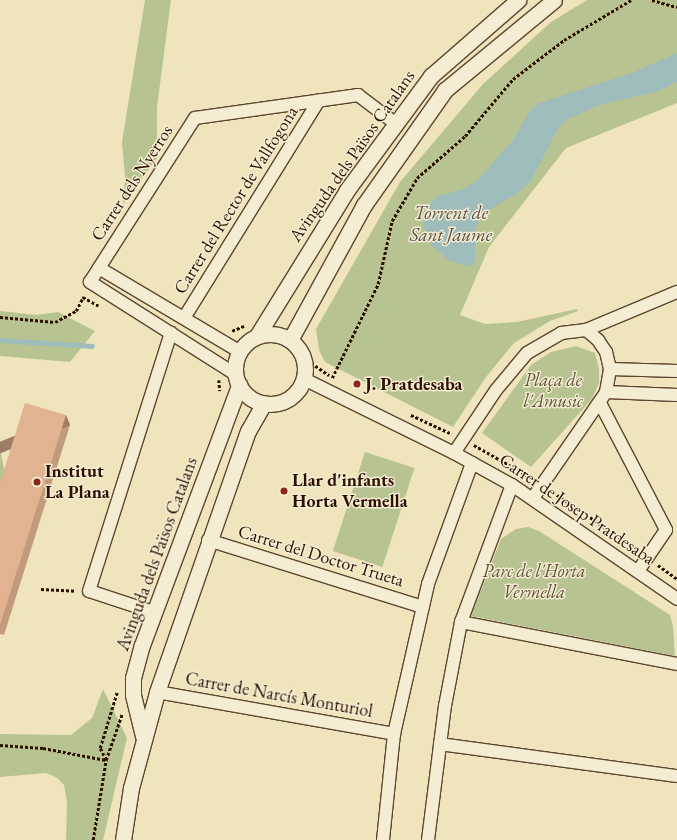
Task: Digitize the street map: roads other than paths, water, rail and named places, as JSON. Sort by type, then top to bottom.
[{"type":"street","name":"Avinguda dels Països Catalans","points":[[257,336],[347,190],[431,76],[518,0]]},
{"type":"street","name":"Avinguda dels Països Catalans","points":[[290,340],[364,204],[445,90],[554,0]]},
{"type":"street","points":[[319,100],[358,94],[396,124]]},
{"type":"street","name":"Carrer dels Nyerros","points":[[171,333],[90,282],[195,118],[319,100]]},
{"type":"street","name":"Carrer del Rector de Vallfogona","points":[[184,318],[319,100]]},
{"type":"street","points":[[99,268],[240,351]]},
{"type":"street","points":[[454,453],[496,390],[527,353],[561,334],[586,330],[677,292]]},
{"type":"street","points":[[533,498],[600,403],[606,392],[610,370],[606,352],[598,340],[586,330]]},
{"type":"street","points":[[153,612],[89,591],[171,333],[237,379],[254,400],[264,403],[288,398],[304,379],[303,357],[290,340],[274,334],[257,336],[240,351],[237,379]]},
{"type":"street","points":[[610,370],[677,371]]},
{"type":"street","name":"Avinguda dels Països Catalans","points":[[143,740],[134,695],[133,678],[153,612],[237,379]]},
{"type":"street","name":"Carrer de Josep Pratdesaba","points":[[304,379],[454,453],[512,485],[533,498],[677,599]]},
{"type":"street","points":[[606,392],[677,395]]},
{"type":"street","name":"Avinguda dels Països Catalans","points":[[123,840],[131,788],[143,740],[158,692],[208,540],[248,431],[264,403]]},
{"type":"street","points":[[600,403],[666,530],[638,571]]},
{"type":"street","points":[[383,840],[394,734],[428,584],[472,463]]},
{"type":"street","points":[[428,840],[440,744],[461,622],[512,485]]},
{"type":"street","name":"Carrer del Doctor Trueta","points":[[208,540],[423,607]]},
{"type":"street","points":[[461,622],[677,664]]},
{"type":"street","name":"Carrer de Narcís Monturiol","points":[[158,692],[394,734]]},
{"type":"street","points":[[440,744],[677,776]]},
{"type":"water","name":"Torrent de Sant Jaume","points":[[677,53],[677,82],[656,92],[602,104],[568,119],[557,130],[531,181],[516,194],[484,213],[476,227],[475,261],[470,267],[450,261],[431,245],[423,225],[431,203],[438,196],[461,190],[477,181],[512,141],[530,111],[537,104],[634,72]]},
{"type":"waterway","name":"Torrent de Sant Jaume","points":[[0,340],[92,346]]},
{"type":"place","name":"J. Pratdesaba","points":[[357,384]]},
{"type":"place","name":"Institut La Plana","points":[[37,482]]},
{"type":"place","name":"Llar d'infants Horta Vermella","points":[[284,491]]},
{"type":"park label","name":"Plaça de l'Amusic","points":[[553,391]]},
{"type":"park label","name":"Parc de l'Horta Vermella","points":[[534,582]]}]
